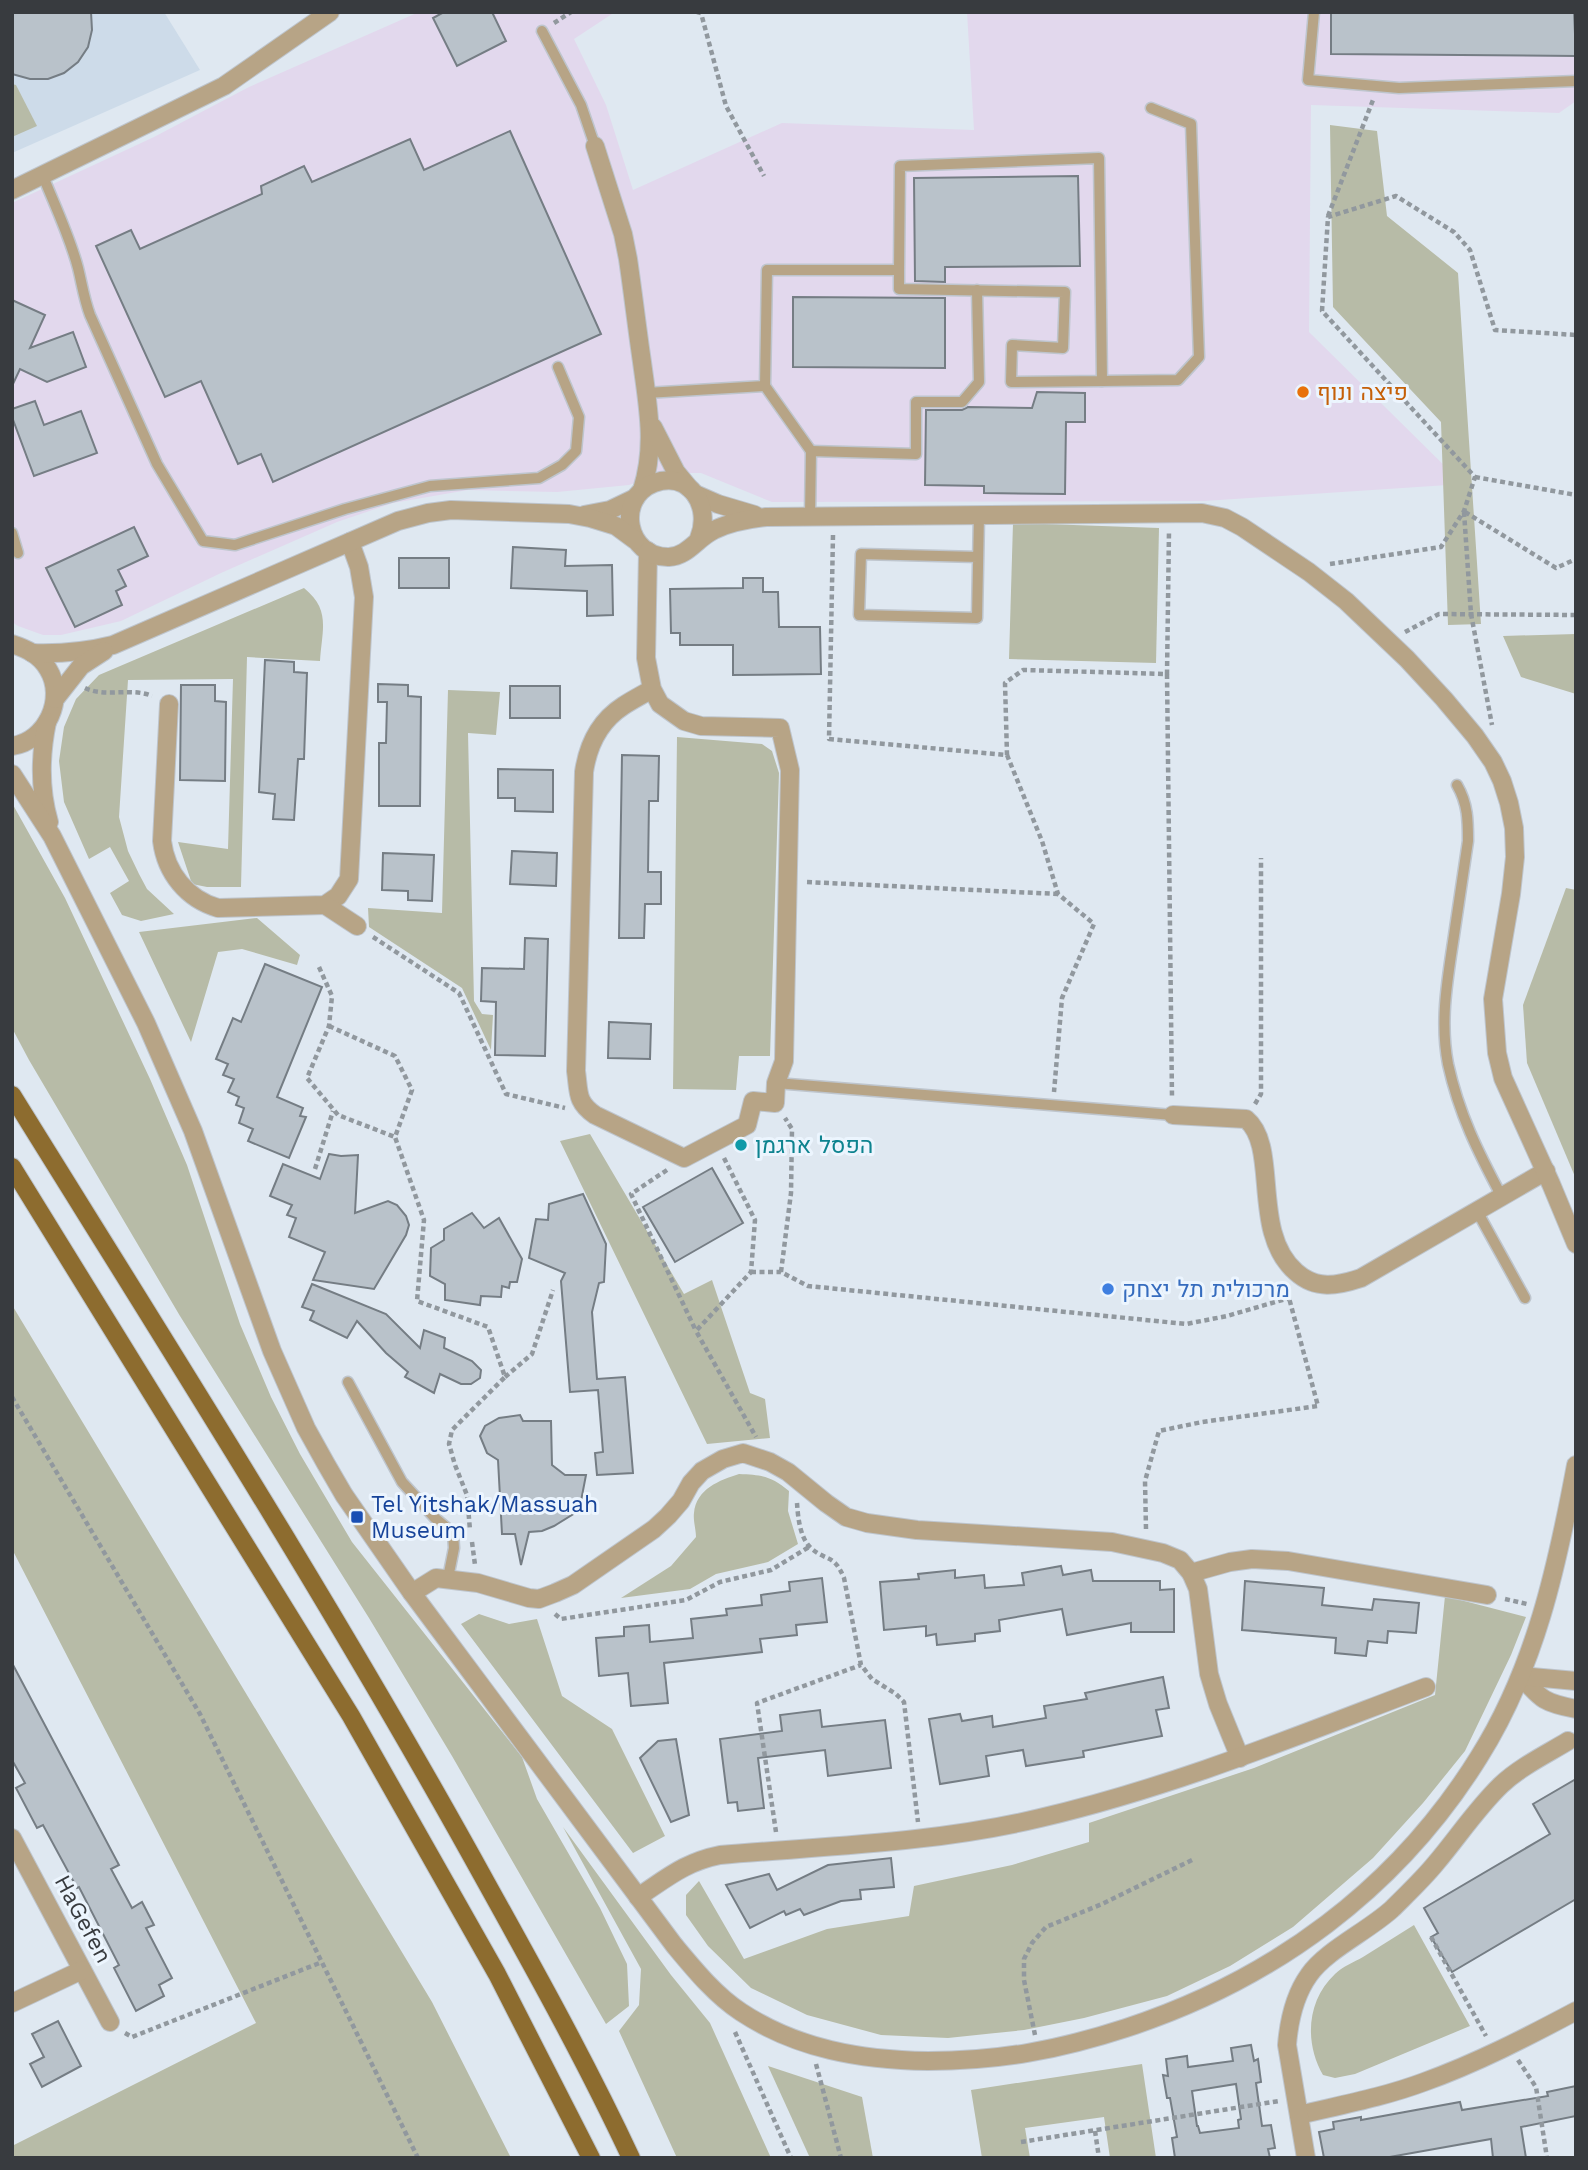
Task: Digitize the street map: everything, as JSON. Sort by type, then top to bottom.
[{"type":"main road","points":[[12,1095],[386,1704],[543,1986],[607,2106],[631,2158]]},
{"type":"main road","points":[[12,1167],[351,1716],[497,1974],[591,2158]]},
{"type":"street","points":[[12,190],[224,86],[330,12]]},
{"type":"street","points":[[595,146],[623,234],[628,259],[649,417],[651,449],[648,471],[629,514],[629,524],[642,546],[646,658],[652,689],[660,704],[684,721],[701,726],[780,728],[790,770],[784,1061],[776,1083],[775,1103],[753,1101],[747,1125],[684,1158],[584,1108],[576,1071],[584,772],[590,748],[602,726],[623,705],[652,689]]},
{"type":"street","points":[[55,699],[81,666],[113,645],[398,521],[428,513],[452,510],[581,516],[617,526],[657,555],[677,555],[694,546],[699,538],[705,519],[703,508],[676,472],[649,417]]},
{"type":"street","points":[[581,516],[610,510],[659,481],[670,481],[741,512],[766,517]]},
{"type":"street","points":[[699,538],[734,522],[766,517],[1202,513],[1224,518],[1242,527],[1346,601],[1389,641],[1444,699],[1475,736],[1502,781],[1514,828],[1515,857],[1493,999],[1497,1053],[1503,1078],[1576,1244]]},
{"type":"street","points":[[169,704],[162,841],[169,868],[180,885],[206,905],[218,908],[325,905],[338,896],[349,878],[365,597],[359,566],[350,542]]},
{"type":"street","points":[[12,644],[39,657],[54,683],[55,699],[52,714],[44,728],[32,739],[12,746]]},
{"type":"street","points":[[32,653],[59,654],[113,645]]},
{"type":"street","points":[[48,721],[42,746],[41,770],[45,807],[52,836]]},
{"type":"street","points":[[12,774],[52,836],[146,1023],[206,1166],[272,1351],[306,1428],[344,1494],[412,1592],[674,1945],[718,1993],[738,2010],[764,2026],[811,2046],[857,2056],[905,2060],[1001,2058],[1055,2049],[1162,2016],[1206,1998],[1267,1965],[1335,1919],[1404,1854],[1479,1758],[1503,1717],[1521,1676],[1568,1542],[1576,1465]]},
{"type":"street","points":[[325,905],[357,926]]},
{"type":"street","points":[[1173,1115],[1246,1119],[1254,1125],[1260,1138],[1270,1224],[1278,1247],[1288,1266],[1304,1279],[1322,1286],[1339,1286],[1361,1278],[1546,1171]]},
{"type":"street","points":[[412,1592],[436,1578],[478,1583],[539,1599],[573,1585],[654,1529],[668,1516],[702,1471],[743,1453],[769,1462],[846,1517],[867,1523],[918,1530],[1112,1542],[1180,1560],[1191,1573],[1198,1588],[1209,1674],[1240,1758]]},
{"type":"street","points":[[1191,1573],[1241,1561],[1288,1561],[1487,1595]]},
{"type":"street","points":[[1521,1676],[1576,1681]]},
{"type":"street","points":[[1521,1676],[1538,1696],[1552,1704],[1576,1709]]},
{"type":"street","points":[[638,1897],[698,1859],[973,1832],[1039,1819],[1240,1758],[1426,1687]]},
{"type":"street","points":[[1306,2158],[1287,2045],[1293,2006],[1310,1972],[1390,1910],[1435,1864],[1500,1786],[1514,1774],[1567,1741]]},
{"type":"street","name":"HaGefen","points":[[12,1838],[110,2022]]},
{"type":"street","points":[[12,2003],[82,1970]]},
{"type":"street","points":[[1298,2106],[1362,2101],[1424,2082],[1502,2049],[1576,2011]]},
{"type":"lane","points":[[1314,12],[1308,80],[1399,88],[1576,80]]},
{"type":"lane","points":[[542,31],[581,105],[595,146]]},
{"type":"lane","points":[[1102,382],[1099,158],[900,166],[899,289],[1065,292],[1063,348],[1012,345],[1011,382],[1102,382],[1178,380],[1199,357],[1191,124],[1151,108]]},
{"type":"lane","points":[[43,176],[72,250],[90,316],[157,464],[203,541],[235,545],[345,509],[430,486],[539,478],[562,465],[576,451],[579,417],[558,367]]},
{"type":"lane","points":[[810,516],[811,451],[765,386],[767,270],[899,270]]},
{"type":"lane","points":[[811,451],[916,454],[916,402],[962,402],[979,382],[977,290]]},
{"type":"lane","points":[[646,393],[765,386]]},
{"type":"lane","points":[[978,557],[861,554],[859,615],[977,618],[979,514]]},
{"type":"lane","points":[[12,533],[18,553]]},
{"type":"lane","points":[[1457,785],[1464,797],[1468,817],[1468,841],[1446,991],[1444,1025],[1448,1062],[1472,1140],[1502,1197]]},
{"type":"lane","points":[[776,1083],[1173,1115]]},
{"type":"lane","points":[[1477,1211],[1525,1298]]},
{"type":"lane","points":[[348,1382],[402,1482],[435,1518],[453,1533],[454,1548],[448,1578]]},
{"type":"path","points":[[697,12],[701,13],[726,106],[764,176]]},
{"type":"path","points":[[1379,86],[1328,217],[1322,311],[1475,477],[1576,495]]},
{"type":"path","points":[[1328,217],[1396,195],[1454,232],[1470,250],[1495,330],[1576,335]]},
{"type":"path","points":[[1302,568],[1441,547],[1464,511],[1475,477]]},
{"type":"path","points":[[1464,511],[1556,568],[1576,559]]},
{"type":"path","points":[[1464,511],[1471,614],[1493,730]]},
{"type":"path","points":[[1169,512],[1167,674],[1173,1115]]},
{"type":"path","points":[[834,516],[829,739],[1007,755]]},
{"type":"path","points":[[1389,641],[1439,614],[1576,615]]},
{"type":"path","points":[[1053,1104],[1062,998],[1094,924],[1058,894],[1042,841],[1007,755],[1004,683],[1023,670],[1167,674]]},
{"type":"path","points":[[69,680],[91,691],[142,692],[169,704]]},
{"type":"path","points":[[1246,1119],[1261,1094],[1261,858]]},
{"type":"path","points":[[788,881],[1058,894]]},
{"type":"path","points":[[357,926],[459,992],[506,1094],[595,1115]]},
{"type":"path","points":[[319,967],[332,996],[329,1026],[307,1078],[338,1115],[395,1137]]},
{"type":"path","points":[[329,1026],[395,1056],[412,1090],[395,1137],[424,1220],[417,1301],[488,1327],[505,1377]]},
{"type":"path","points":[[775,1103],[792,1129],[791,1193],[781,1272]]},
{"type":"path","points":[[315,1169],[334,1110]]},
{"type":"path","points":[[696,1331],[751,1272],[755,1220],[715,1142]]},
{"type":"path","points":[[684,1158],[631,1194],[696,1331],[769,1462]]},
{"type":"path","points":[[1147,1550],[1144,1481],[1159,1432],[1202,1422],[1318,1406],[1289,1298],[1288,1266]]},
{"type":"path","points":[[751,1272],[781,1272],[808,1286],[1186,1324],[1227,1316],[1289,1298]]},
{"type":"path","points":[[478,1583],[467,1495],[449,1444],[452,1430],[532,1354],[552,1290]]},
{"type":"path","points":[[12,1398],[200,1714],[418,2158]]},
{"type":"path","points":[[799,1481],[797,1505],[803,1535],[810,1547],[838,1565],[844,1578],[861,1665],[872,1679],[904,1702],[919,1838]]},
{"type":"path","points":[[539,1599],[561,1619],[686,1600],[720,1582],[771,1570],[810,1547]]},
{"type":"path","points":[[779,1850],[757,1703],[861,1665]]},
{"type":"path","points":[[1038,2052],[1024,1980],[1024,1959],[1032,1943],[1046,1927],[1194,1859]]},
{"type":"path","points":[[1431,1937],[1502,2049],[1536,2087],[1547,2158]]},
{"type":"path","points":[[110,2022],[132,2037],[322,1962]]},
{"type":"path","points":[[734,2029],[791,2158]]},
{"type":"path","points":[[811,2046],[841,2158]]},
{"type":"path","points":[[1021,2142],[1298,2106]]},
{"type":"path","points":[[1094,2131],[1098,2158]]},
{"type":"shaded area","points":[[12,12],[164,12],[200,70],[12,153]]},
{"type":"shaded area","points":[[419,12],[615,12],[574,39],[606,105],[633,190],[782,123],[974,130],[967,12],[1576,12],[1576,101],[1559,113],[1311,105],[1309,332],[1463,484],[1204,501],[772,502],[701,473],[664,473],[629,485],[557,492],[468,490],[393,503],[337,522],[121,621],[61,635],[43,635],[18,626],[12,622],[12,203],[154,137],[249,87]]},
{"type":"green space","points":[[12,84],[16,85],[37,126],[12,137]]},
{"type":"green space","points":[[1330,125],[1377,131],[1387,216],[1458,273],[1481,624],[1448,625],[1441,422],[1333,307]]},
{"type":"green space","points":[[1013,523],[1159,528],[1156,663],[1009,659]]},
{"type":"green space","points":[[304,588],[318,604],[323,621],[320,661],[247,657],[241,887],[192,884],[178,842],[228,849],[233,679],[128,680],[119,817],[128,851],[147,889],[174,914],[141,921],[122,915],[110,893],[129,881],[110,847],[89,859],[64,802],[59,761],[64,727],[76,699],[99,675]]},
{"type":"green space","points":[[1576,634],[1576,694],[1521,677],[1503,636]]},
{"type":"green space","points":[[448,690],[500,692],[496,735],[468,733],[474,1001],[482,1014],[493,1015],[491,1050],[462,988],[369,927],[368,908],[442,913]]},
{"type":"green space","points":[[677,737],[762,744],[772,751],[779,773],[770,1056],[739,1056],[736,1090],[673,1089]]},
{"type":"green space","points":[[12,803],[65,898],[150,1079],[187,1165],[240,1324],[271,1397],[300,1454],[352,1542],[522,1757],[537,1799],[600,1908],[627,1964],[629,2006],[606,2024],[452,1756],[180,1316],[12,1028]]},
{"type":"green space","points":[[1566,888],[1576,890],[1576,1179],[1527,1063],[1523,1005]]},
{"type":"green space","points":[[257,918],[300,955],[297,965],[242,949],[218,952],[191,1042],[139,932]]},
{"type":"green space","points":[[590,1134],[684,1294],[712,1280],[750,1393],[765,1399],[770,1438],[707,1444],[560,1141]]},
{"type":"green space","points":[[12,1305],[432,2002],[511,2158],[12,2158],[12,2146],[256,2023],[12,1549]]},
{"type":"green space","points":[[739,1474],[766,1477],[789,1491],[788,1511],[798,1544],[768,1562],[716,1574],[690,1589],[621,1598],[671,1566],[696,1537],[694,1513],[699,1498],[710,1487]]},
{"type":"green space","points":[[1445,1596],[1526,1617],[1465,1751],[1373,1858],[1293,1927],[1230,1966],[1167,1996],[1084,2018],[1024,2030],[948,2038],[881,2035],[807,2015],[751,1988],[708,1946],[686,1915],[686,1895],[699,1881],[744,1959],[827,1929],[909,1916],[914,1886],[1012,1865],[1089,1842],[1089,1823],[1254,1768],[1435,1695]]},
{"type":"green space","points":[[479,1614],[509,1624],[537,1619],[562,1696],[612,1729],[665,1836],[633,1853],[461,1624]]},
{"type":"green space","points":[[563,1827],[671,1975],[710,2023],[771,2158],[677,2158],[619,2031],[639,2005],[641,1969]]},
{"type":"green space","points":[[1414,1925],[1470,2026],[1355,2074],[1335,2078],[1323,2075],[1313,2049],[1311,2022],[1319,1996],[1326,1984],[1341,1969]]},
{"type":"green space","points":[[1142,2064],[1156,2158],[1110,2158],[1104,2117],[1025,2128],[1030,2158],[982,2158],[971,2090]]},
{"type":"green space","points":[[768,2066],[862,2097],[873,2158],[810,2158]]},
{"type":"building","points":[[12,12],[91,12],[92,30],[88,47],[78,62],[64,73],[48,79],[30,79],[12,74]]},
{"type":"building","points":[[444,12],[492,12],[506,41],[457,66],[433,18]]},
{"type":"building","points":[[1331,12],[1574,12],[1576,56],[1331,54]]},
{"type":"building","points":[[510,131],[601,334],[273,482],[261,454],[238,464],[201,381],[165,397],[96,246],[131,230],[140,249],[262,194],[261,186],[304,166],[312,182],[410,139],[424,170]]},
{"type":"building","points":[[1078,176],[1080,266],[945,267],[945,282],[915,281],[914,178]]},
{"type":"building","points":[[793,297],[945,298],[945,368],[793,367]]},
{"type":"building","points":[[12,300],[45,315],[30,348],[73,332],[86,367],[47,382],[20,369],[12,386]]},
{"type":"building","points":[[1037,392],[1085,393],[1085,422],[1066,422],[1065,494],[984,493],[984,486],[925,485],[926,410],[962,410],[968,407],[1032,408]]},
{"type":"building","points":[[35,401],[44,425],[81,411],[97,453],[34,476],[12,417],[12,409]]},
{"type":"building","points":[[134,527],[148,556],[118,570],[126,586],[116,591],[122,605],[75,627],[46,568]]},
{"type":"building","points":[[513,547],[566,550],[565,566],[612,565],[613,615],[587,616],[587,591],[511,588]]},
{"type":"building","points":[[399,558],[449,558],[449,588],[399,588]]},
{"type":"building","points":[[743,578],[763,578],[763,592],[778,592],[779,627],[820,627],[821,674],[733,675],[733,645],[680,645],[680,633],[671,633],[670,589],[743,588]]},
{"type":"building","points":[[265,660],[294,662],[294,672],[307,673],[304,759],[298,759],[294,820],[273,819],[275,794],[259,792]]},
{"type":"building","points":[[378,684],[408,685],[408,696],[421,697],[420,806],[379,806],[379,743],[386,743],[387,702],[378,702]]},
{"type":"building","points":[[181,685],[215,685],[215,701],[226,702],[225,781],[180,780]]},
{"type":"building","points":[[510,686],[560,686],[560,718],[510,718]]},
{"type":"building","points":[[622,755],[659,756],[658,801],[649,801],[648,872],[661,872],[661,904],[645,904],[644,938],[619,938]]},
{"type":"building","points":[[498,769],[553,770],[553,812],[515,811],[515,798],[498,798]]},
{"type":"building","points":[[512,851],[557,853],[556,886],[510,884]]},
{"type":"building","points":[[383,853],[434,855],[432,901],[408,900],[408,891],[382,890]]},
{"type":"building","points":[[525,938],[548,939],[545,1056],[495,1055],[496,1002],[481,1001],[482,968],[524,969]]},
{"type":"building","points":[[265,964],[322,987],[277,1097],[303,1108],[300,1116],[306,1117],[289,1158],[248,1141],[253,1129],[239,1123],[244,1108],[236,1105],[239,1097],[228,1092],[234,1079],[223,1075],[228,1064],[216,1059],[233,1018],[241,1022]]},
{"type":"building","points":[[609,1022],[651,1024],[650,1059],[608,1058]]},
{"type":"building","points":[[329,1154],[358,1155],[355,1213],[388,1201],[397,1205],[409,1225],[406,1235],[374,1289],[313,1280],[325,1252],[289,1237],[296,1218],[287,1215],[292,1205],[270,1196],[283,1164],[320,1179]]},
{"type":"building","points":[[712,1168],[743,1223],[675,1262],[643,1207]]},
{"type":"building","points":[[583,1194],[606,1244],[604,1282],[599,1283],[592,1312],[597,1379],[625,1377],[633,1473],[597,1475],[595,1453],[603,1452],[598,1390],[570,1392],[561,1281],[565,1273],[529,1258],[536,1219],[548,1220],[549,1204]]},
{"type":"building","points":[[472,1213],[484,1228],[499,1218],[522,1259],[517,1282],[510,1282],[509,1288],[502,1286],[501,1297],[481,1296],[480,1305],[445,1300],[445,1284],[430,1276],[431,1248],[444,1240],[444,1229]]},
{"type":"building","points":[[312,1284],[386,1314],[420,1348],[424,1330],[445,1338],[444,1348],[472,1361],[481,1370],[480,1378],[471,1384],[461,1384],[440,1374],[434,1393],[405,1377],[408,1372],[386,1353],[357,1321],[347,1338],[310,1320],[314,1311],[302,1307]]},
{"type":"building","points":[[520,1415],[523,1421],[551,1421],[552,1465],[565,1475],[586,1475],[581,1501],[575,1513],[542,1531],[529,1532],[521,1565],[515,1534],[502,1534],[498,1460],[487,1453],[480,1436],[485,1426],[499,1418]]},
{"type":"building","points":[[1061,1566],[1063,1575],[1091,1570],[1093,1581],[1160,1581],[1160,1590],[1174,1589],[1174,1632],[1131,1632],[1131,1623],[1067,1635],[1062,1609],[999,1620],[1000,1631],[975,1634],[975,1641],[937,1645],[936,1634],[926,1636],[926,1626],[884,1630],[880,1582],[919,1579],[918,1574],[955,1570],[955,1578],[984,1575],[985,1588],[1024,1585],[1022,1573]]},
{"type":"building","points":[[822,1578],[827,1622],[796,1625],[797,1635],[760,1639],[762,1652],[664,1663],[668,1703],[631,1706],[628,1673],[599,1676],[596,1638],[624,1636],[624,1627],[649,1625],[650,1642],[693,1638],[691,1619],[727,1615],[726,1609],[762,1605],[761,1595],[790,1591],[789,1582]]},
{"type":"building","points":[[1245,1581],[1324,1588],[1322,1605],[1372,1610],[1374,1599],[1419,1603],[1416,1633],[1388,1631],[1387,1643],[1368,1641],[1366,1656],[1335,1653],[1336,1638],[1242,1630]]},
{"type":"building","points":[[12,1663],[119,1865],[111,1869],[132,1908],[142,1902],[154,1925],[146,1928],[172,1978],[159,1985],[164,1996],[136,2011],[114,1968],[119,1965],[79,1887],[77,1888],[43,1825],[37,1828],[16,1788],[25,1783],[12,1760]]},
{"type":"building","points":[[1163,1677],[1169,1708],[1156,1710],[1162,1736],[1083,1751],[1084,1757],[1026,1766],[1023,1750],[986,1756],[989,1776],[940,1784],[929,1719],[960,1714],[962,1721],[992,1716],[993,1727],[1046,1718],[1044,1706],[1087,1699],[1085,1693]]},
{"type":"building","points":[[820,1710],[822,1727],[885,1720],[891,1768],[828,1776],[825,1750],[758,1758],[764,1808],[738,1811],[737,1802],[728,1803],[720,1739],[782,1731],[780,1715]]},
{"type":"building","points":[[676,1739],[689,1815],[671,1822],[640,1758],[658,1741]]},
{"type":"building","points":[[1576,1779],[1576,1899],[1452,1972],[1431,1937],[1438,1933],[1424,1908],[1550,1834],[1533,1804]]},
{"type":"building","points":[[891,1858],[894,1887],[860,1890],[861,1899],[841,1901],[804,1915],[800,1909],[786,1915],[784,1911],[750,1928],[726,1885],[769,1874],[777,1890],[828,1865]]},
{"type":"building","points":[[58,2021],[81,2066],[42,2087],[30,2064],[44,2057],[32,2034]]},
{"type":"building","points":[[1251,2045],[1254,2061],[1258,2059],[1261,2082],[1256,2083],[1262,2126],[1271,2125],[1275,2148],[1268,2149],[1270,2158],[1175,2158],[1172,2138],[1177,2137],[1163,2075],[1168,2076],[1166,2059],[1187,2056],[1188,2067],[1233,2061],[1231,2048]],"holes":[[[1236,2084],[1241,2119],[1238,2120],[1239,2128],[1200,2133],[1192,2091]]]},
{"type":"building","points":[[1576,2086],[1576,2116],[1521,2127],[1526,2158],[1493,2158],[1491,2139],[1384,2158],[1324,2158],[1319,2132],[1334,2129],[1333,2122],[1361,2117],[1361,2120],[1460,2102],[1462,2110],[1548,2096],[1547,2092]]},
{"type":"place","name":"פיצה ונוף","points":[[1303,392]]},
{"type":"place","name":"הפסל ארגמן","points":[[741,1145]]},
{"type":"place","name":"מרכולית תל יצחק","points":[[1108,1289]]},
{"type":"place","name":"Tel Yitshak/Massuah Museum","points":[[357,1517]]}]
